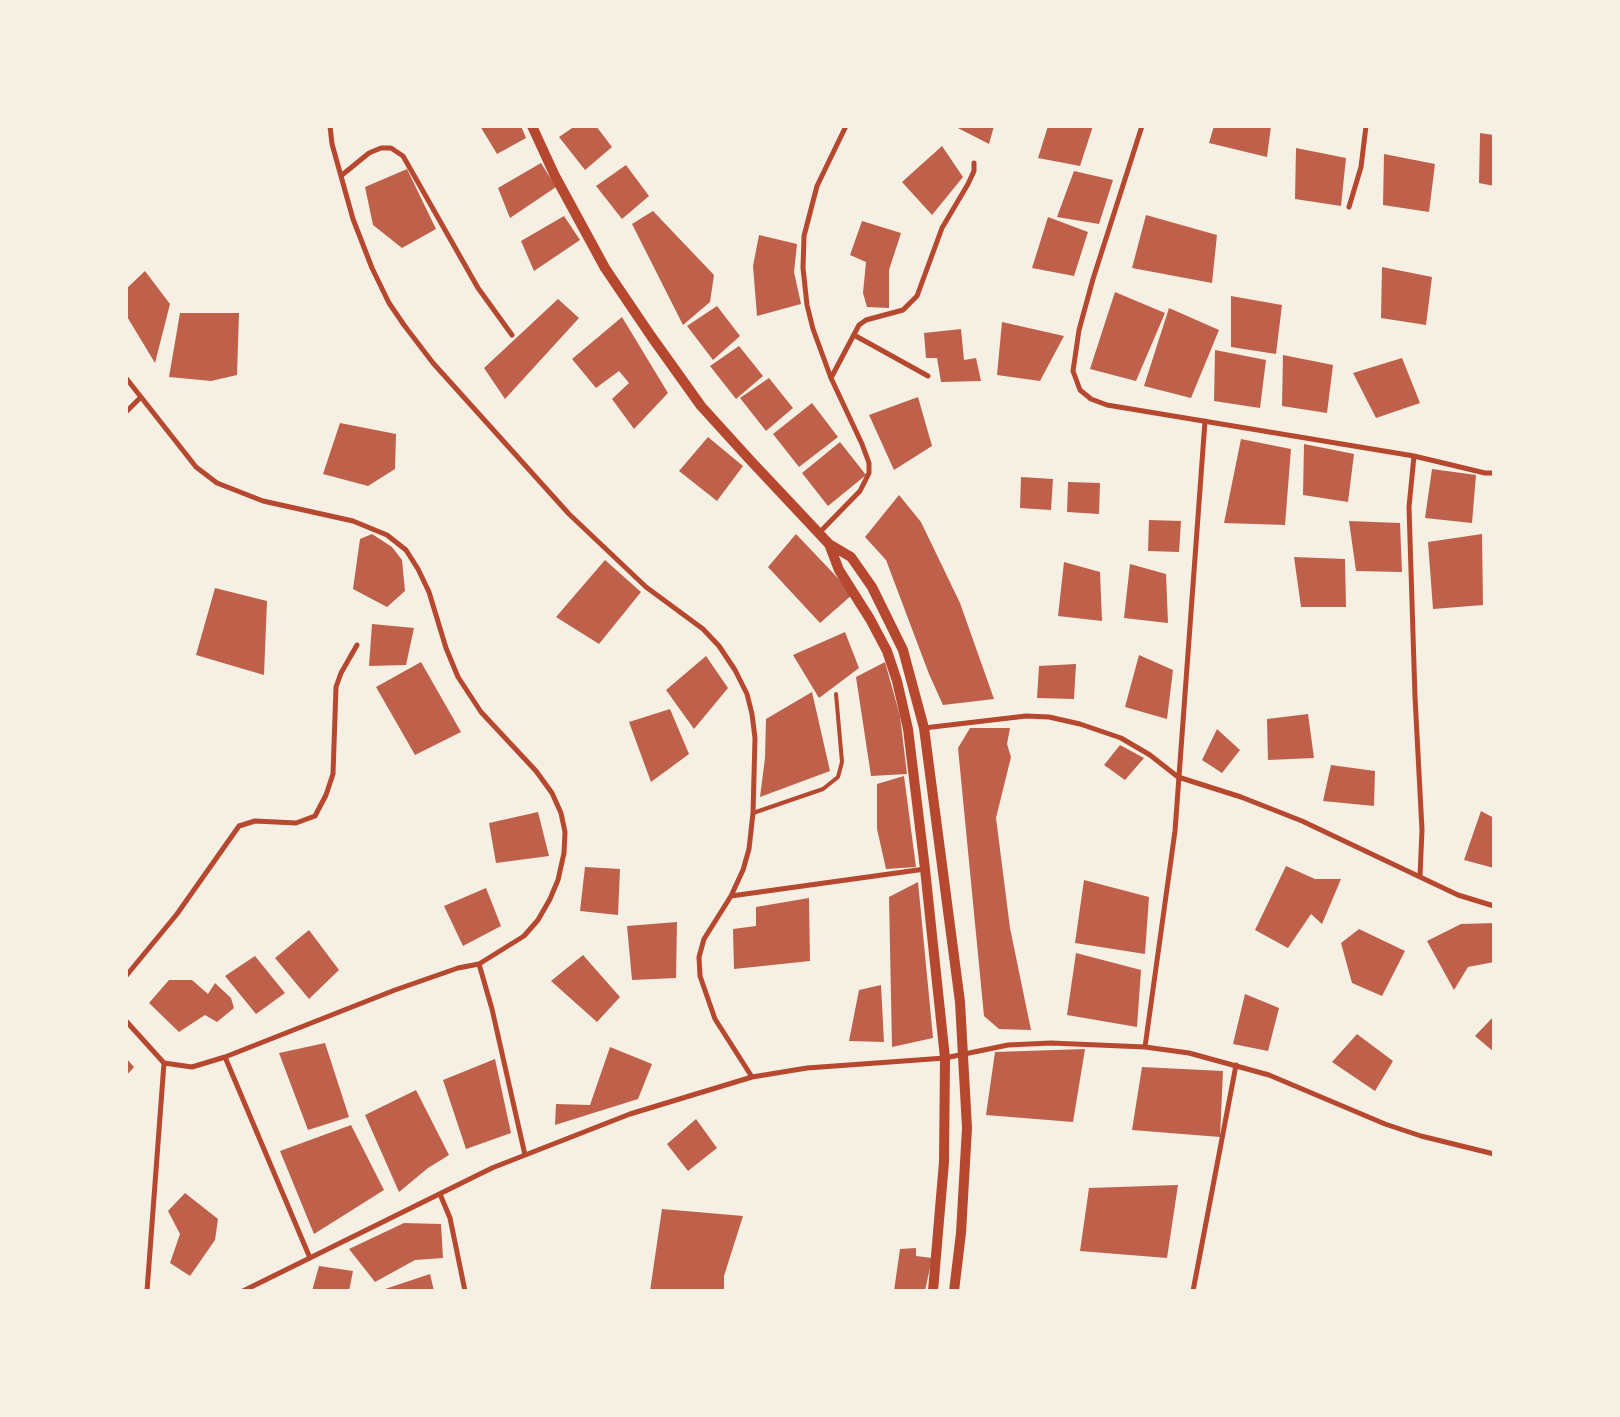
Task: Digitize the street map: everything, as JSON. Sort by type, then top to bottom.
[{"type":"main road","points":[[532,126],[555,176],[604,268],[651,336],[701,406],[829,544],[851,557],[872,587],[891,623],[909,667],[924,728],[960,1002],[967,1128],[961,1233],[954,1291]]},
{"type":"main road","points":[[829,544],[839,570],[866,612],[887,651],[908,730],[945,1058],[944,1162],[933,1291]]},
{"type":"street","points":[[330,126],[353,218],[372,268],[389,303],[433,363],[568,514],[646,587],[704,629],[719,646],[735,670],[747,694],[752,714],[754,738],[753,814],[743,870],[731,896],[704,939],[699,957],[700,976],[714,1019],[752,1077]]},
{"type":"street","points":[[819,533],[860,491],[869,473],[869,463],[862,444],[831,378],[807,305],[803,268],[804,236],[817,186],[846,126]]},
{"type":"street","points":[[1142,126],[1093,279],[1079,330],[1073,371],[1080,390],[1090,399],[1107,405],[1414,456],[1485,473],[1494,473]]},
{"type":"street","points":[[1349,207],[1360,167],[1366,126]]},
{"type":"street","points":[[342,175],[369,153],[381,148],[391,148],[404,156],[478,288],[512,335]]},
{"type":"street","points":[[831,378],[862,322],[896,313],[908,306],[917,296],[942,228],[953,205],[968,184],[974,171],[974,163]]},
{"type":"street","points":[[854,335],[928,376]]},
{"type":"street","points":[[126,378],[196,467],[217,483],[263,502],[353,521],[387,535],[406,550],[418,569],[428,592],[446,648],[458,677],[481,712],[536,771],[552,793],[561,813],[565,832],[564,853],[558,880],[538,920],[524,936],[479,964],[395,990],[225,1057],[192,1067],[164,1063],[126,1021]]},
{"type":"street","points":[[126,412],[141,398]]},
{"type":"street","points":[[1145,1048],[1175,831],[1205,421]]},
{"type":"street","points":[[1414,456],[1409,508],[1415,697],[1422,830],[1420,876]]},
{"type":"street","points":[[126,976],[177,914],[239,826],[255,821],[296,822],[315,816],[326,795],[333,774],[336,687],[341,673],[357,645]]},
{"type":"street","points":[[924,728],[1026,716],[1049,717],[1080,724],[1121,738],[1150,755],[1178,776],[1241,797],[1302,821],[1458,895],[1494,906]]},
{"type":"street","points":[[731,896],[925,869]]},
{"type":"street","points":[[479,964],[492,1009],[525,1155]]},
{"type":"street","points":[[243,1291],[492,1168],[630,1114],[752,1077],[806,1068],[945,1058],[1008,1044],[1145,1048],[1189,1053],[1284,1080],[1385,1124],[1421,1136],[1494,1154]]},
{"type":"street","points":[[225,1057],[310,1258]]},
{"type":"street","points":[[147,1291],[164,1063]]},
{"type":"street","points":[[1192,1291],[1236,1065]]},
{"type":"street","points":[[440,1194],[450,1218],[465,1291]]},
{"type":"lane","points":[[753,814],[823,788],[838,777],[842,762],[836,694]]},
{"type":"building","points":[[480,126],[521,126],[526,138],[497,154]]},
{"type":"building","points":[[575,126],[596,126],[612,147],[585,170],[559,137]]},
{"type":"building","points":[[954,126],[994,126],[989,144]]},
{"type":"building","points":[[1048,126],[1093,126],[1080,166],[1038,158]]},
{"type":"building","points":[[1214,126],[1271,126],[1267,157],[1209,143]]},
{"type":"building","points":[[1480,133],[1494,135],[1494,186],[1479,183]]},
{"type":"building","points":[[942,146],[963,177],[932,215],[902,182]]},
{"type":"building","points":[[1296,148],[1346,158],[1341,206],[1295,199]]},
{"type":"building","points":[[1384,154],[1435,164],[1429,212],[1383,205]]},
{"type":"building","points":[[541,163],[556,187],[510,218],[498,188]]},
{"type":"building","points":[[626,165],[649,196],[622,219],[596,186]]},
{"type":"building","points":[[407,169],[436,229],[402,248],[373,225],[365,187]]},
{"type":"building","points":[[1074,171],[1113,180],[1099,224],[1057,217]]},
{"type":"building","points":[[653,211],[714,275],[710,302],[683,325],[632,224]]},
{"type":"building","points":[[1146,215],[1217,235],[1212,283],[1132,268]]},
{"type":"building","points":[[564,216],[580,240],[534,271],[521,241]]},
{"type":"building","points":[[1048,217],[1088,232],[1074,276],[1032,268]]},
{"type":"building","points":[[862,221],[901,233],[889,270],[889,308],[867,307],[863,293],[866,262],[850,255]]},
{"type":"building","points":[[759,235],[797,244],[794,272],[801,304],[757,316],[753,266]]},
{"type":"building","points":[[1382,267],[1432,277],[1426,325],[1381,318]]},
{"type":"building","points":[[145,271],[170,304],[155,363],[126,315],[126,289]]},
{"type":"building","points":[[1115,292],[1165,313],[1136,381],[1090,369]]},
{"type":"building","points":[[1231,296],[1282,305],[1276,354],[1231,347]]},
{"type":"building","points":[[558,299],[579,318],[505,399],[484,368]]},
{"type":"building","points":[[717,306],[740,336],[713,360],[687,326]]},
{"type":"building","points":[[1169,308],[1219,330],[1191,398],[1144,386]]},
{"type":"building","points":[[180,313],[239,313],[237,375],[211,381],[169,377]]},
{"type":"building","points":[[622,317],[668,393],[634,429],[612,399],[629,383],[619,371],[596,388],[572,359]]},
{"type":"building","points":[[1002,322],[1064,336],[1040,381],[997,375]]},
{"type":"building","points":[[961,329],[964,360],[976,358],[981,381],[941,382],[937,358],[926,358],[924,333]]},
{"type":"building","points":[[739,346],[763,376],[736,399],[710,366]]},
{"type":"building","points":[[1215,350],[1266,360],[1260,408],[1214,401]]},
{"type":"building","points":[[1283,355],[1333,365],[1327,413],[1282,406]]},
{"type":"building","points":[[1402,358],[1420,403],[1376,418],[1353,373]]},
{"type":"building","points":[[769,378],[793,408],[766,431],[740,398]]},
{"type":"building","points":[[918,397],[932,446],[894,470],[869,415]]},
{"type":"building","points":[[812,403],[838,437],[799,467],[773,434]]},
{"type":"building","points":[[340,423],[396,434],[395,469],[368,486],[323,474]]},
{"type":"building","points":[[708,437],[743,466],[717,501],[679,471]]},
{"type":"building","points":[[1241,439],[1291,449],[1285,525],[1224,523]]},
{"type":"building","points":[[840,442],[866,475],[828,506],[802,473]]},
{"type":"building","points":[[1304,444],[1354,454],[1348,502],[1303,495]]},
{"type":"building","points":[[1432,469],[1476,475],[1472,523],[1425,518]]},
{"type":"building","points":[[1021,477],[1053,479],[1051,510],[1020,508]]},
{"type":"building","points":[[1068,482],[1100,483],[1099,514],[1067,512]]},
{"type":"building","points":[[899,495],[921,522],[960,603],[994,699],[943,705],[929,674],[886,560],[865,537]]},
{"type":"building","points":[[1149,520],[1181,521],[1179,552],[1148,551]]},
{"type":"building","points":[[1349,521],[1400,523],[1402,572],[1356,571]]},
{"type":"building","points":[[372,534],[392,547],[402,560],[405,591],[387,607],[353,589],[360,539]]},
{"type":"building","points":[[796,534],[853,594],[820,623],[768,567]]},
{"type":"building","points":[[1482,534],[1483,605],[1433,609],[1428,542]]},
{"type":"building","points":[[1294,557],[1345,559],[1346,607],[1301,607]]},
{"type":"building","points":[[605,560],[641,592],[599,644],[556,617]]},
{"type":"building","points":[[1064,562],[1100,572],[1102,621],[1058,616]]},
{"type":"building","points":[[1130,564],[1166,574],[1168,623],[1124,618]]},
{"type":"building","points":[[215,588],[267,601],[264,675],[196,655]]},
{"type":"building","points":[[372,624],[414,628],[406,665],[369,666]]},
{"type":"building","points":[[845,632],[859,668],[819,698],[793,655]]},
{"type":"building","points":[[1139,655],[1173,670],[1167,719],[1125,707]]},
{"type":"building","points":[[706,656],[728,688],[694,729],[666,690]]},
{"type":"building","points":[[421,662],[461,732],[415,755],[376,687]]},
{"type":"building","points":[[885,662],[900,716],[907,774],[871,776],[856,677]]},
{"type":"building","points":[[1076,664],[1074,699],[1037,698],[1039,666]]},
{"type":"building","points":[[812,692],[830,771],[760,797],[765,758],[766,719]]},
{"type":"building","points":[[670,709],[689,754],[651,782],[629,722]]},
{"type":"building","points":[[1308,714],[1314,758],[1268,760],[1267,719]]},
{"type":"building","points":[[970,728],[1010,728],[1007,744],[1011,757],[996,818],[1010,928],[1031,1030],[999,1029],[984,1016],[958,748]]},
{"type":"building","points":[[1217,729],[1240,750],[1222,773],[1202,760]]},
{"type":"building","points":[[1120,745],[1144,758],[1125,780],[1104,765]]},
{"type":"building","points":[[1331,765],[1375,771],[1374,806],[1323,801]]},
{"type":"building","points":[[904,776],[916,867],[886,869],[877,829],[877,784]]},
{"type":"building","points":[[1481,811],[1494,818],[1494,868],[1464,860]]},
{"type":"building","points":[[538,812],[549,856],[496,863],[489,823]]},
{"type":"building","points":[[1286,866],[1315,879],[1341,879],[1322,924],[1311,914],[1288,948],[1255,930]]},
{"type":"building","points":[[585,867],[620,869],[618,915],[580,911]]},
{"type":"building","points":[[1084,880],[1149,897],[1145,954],[1075,943]]},
{"type":"building","points":[[918,882],[933,1038],[892,1047],[889,897]]},
{"type":"building","points":[[486,888],[501,926],[463,946],[444,906]]},
{"type":"building","points":[[809,898],[810,961],[734,969],[733,929],[756,926],[756,907]]},
{"type":"building","points":[[677,922],[676,978],[632,980],[627,926]]},
{"type":"building","points":[[1494,923],[1494,962],[1468,967],[1454,990],[1427,941],[1461,924]]},
{"type":"building","points":[[1359,929],[1405,951],[1382,996],[1352,983],[1341,943]]},
{"type":"building","points":[[309,930],[339,970],[309,999],[275,958]]},
{"type":"building","points":[[1076,953],[1141,970],[1137,1027],[1067,1015]]},
{"type":"building","points":[[583,955],[620,997],[597,1022],[551,981]]},
{"type":"building","points":[[255,956],[285,993],[256,1014],[225,976]]},
{"type":"building","points":[[169,980],[192,980],[208,994],[215,983],[231,998],[234,1008],[217,1022],[205,1015],[179,1032],[149,1003]]},
{"type":"building","points":[[881,985],[884,1042],[849,1041],[859,990]]},
{"type":"building","points":[[1245,994],[1279,1008],[1268,1051],[1233,1044]]},
{"type":"building","points":[[1494,1016],[1494,1052],[1475,1036]]},
{"type":"building","points":[[1357,1034],[1393,1061],[1375,1091],[1332,1062]]},
{"type":"building","points":[[325,1043],[349,1117],[308,1130],[279,1053]]},
{"type":"building","points":[[610,1047],[652,1064],[638,1099],[555,1125],[556,1104],[590,1105]]},
{"type":"building","points":[[1085,1049],[1073,1122],[986,1115],[995,1052]]},
{"type":"building","points":[[126,1058],[134,1067],[126,1076]]},
{"type":"building","points":[[495,1059],[511,1133],[466,1149],[443,1080]]},
{"type":"building","points":[[1142,1067],[1223,1071],[1220,1137],[1132,1130]]},
{"type":"building","points":[[416,1090],[449,1155],[428,1168],[399,1192],[365,1115]]},
{"type":"building","points":[[696,1119],[717,1148],[688,1171],[667,1144]]},
{"type":"building","points":[[351,1125],[384,1190],[314,1234],[280,1151]]},
{"type":"building","points":[[1178,1185],[1167,1258],[1080,1251],[1089,1188]]},
{"type":"building","points":[[185,1193],[218,1219],[215,1240],[190,1276],[170,1263],[180,1234],[168,1211]]},
{"type":"building","points":[[662,1209],[743,1216],[724,1276],[724,1291],[650,1291]]},
{"type":"building","points":[[404,1223],[441,1224],[443,1258],[415,1260],[375,1282],[349,1249]]},
{"type":"building","points":[[916,1248],[916,1256],[932,1258],[925,1291],[894,1291],[900,1249]]},
{"type":"building","points":[[319,1266],[353,1271],[349,1291],[312,1291]]},
{"type":"building","points":[[430,1274],[434,1291],[382,1291],[382,1290]]}]
